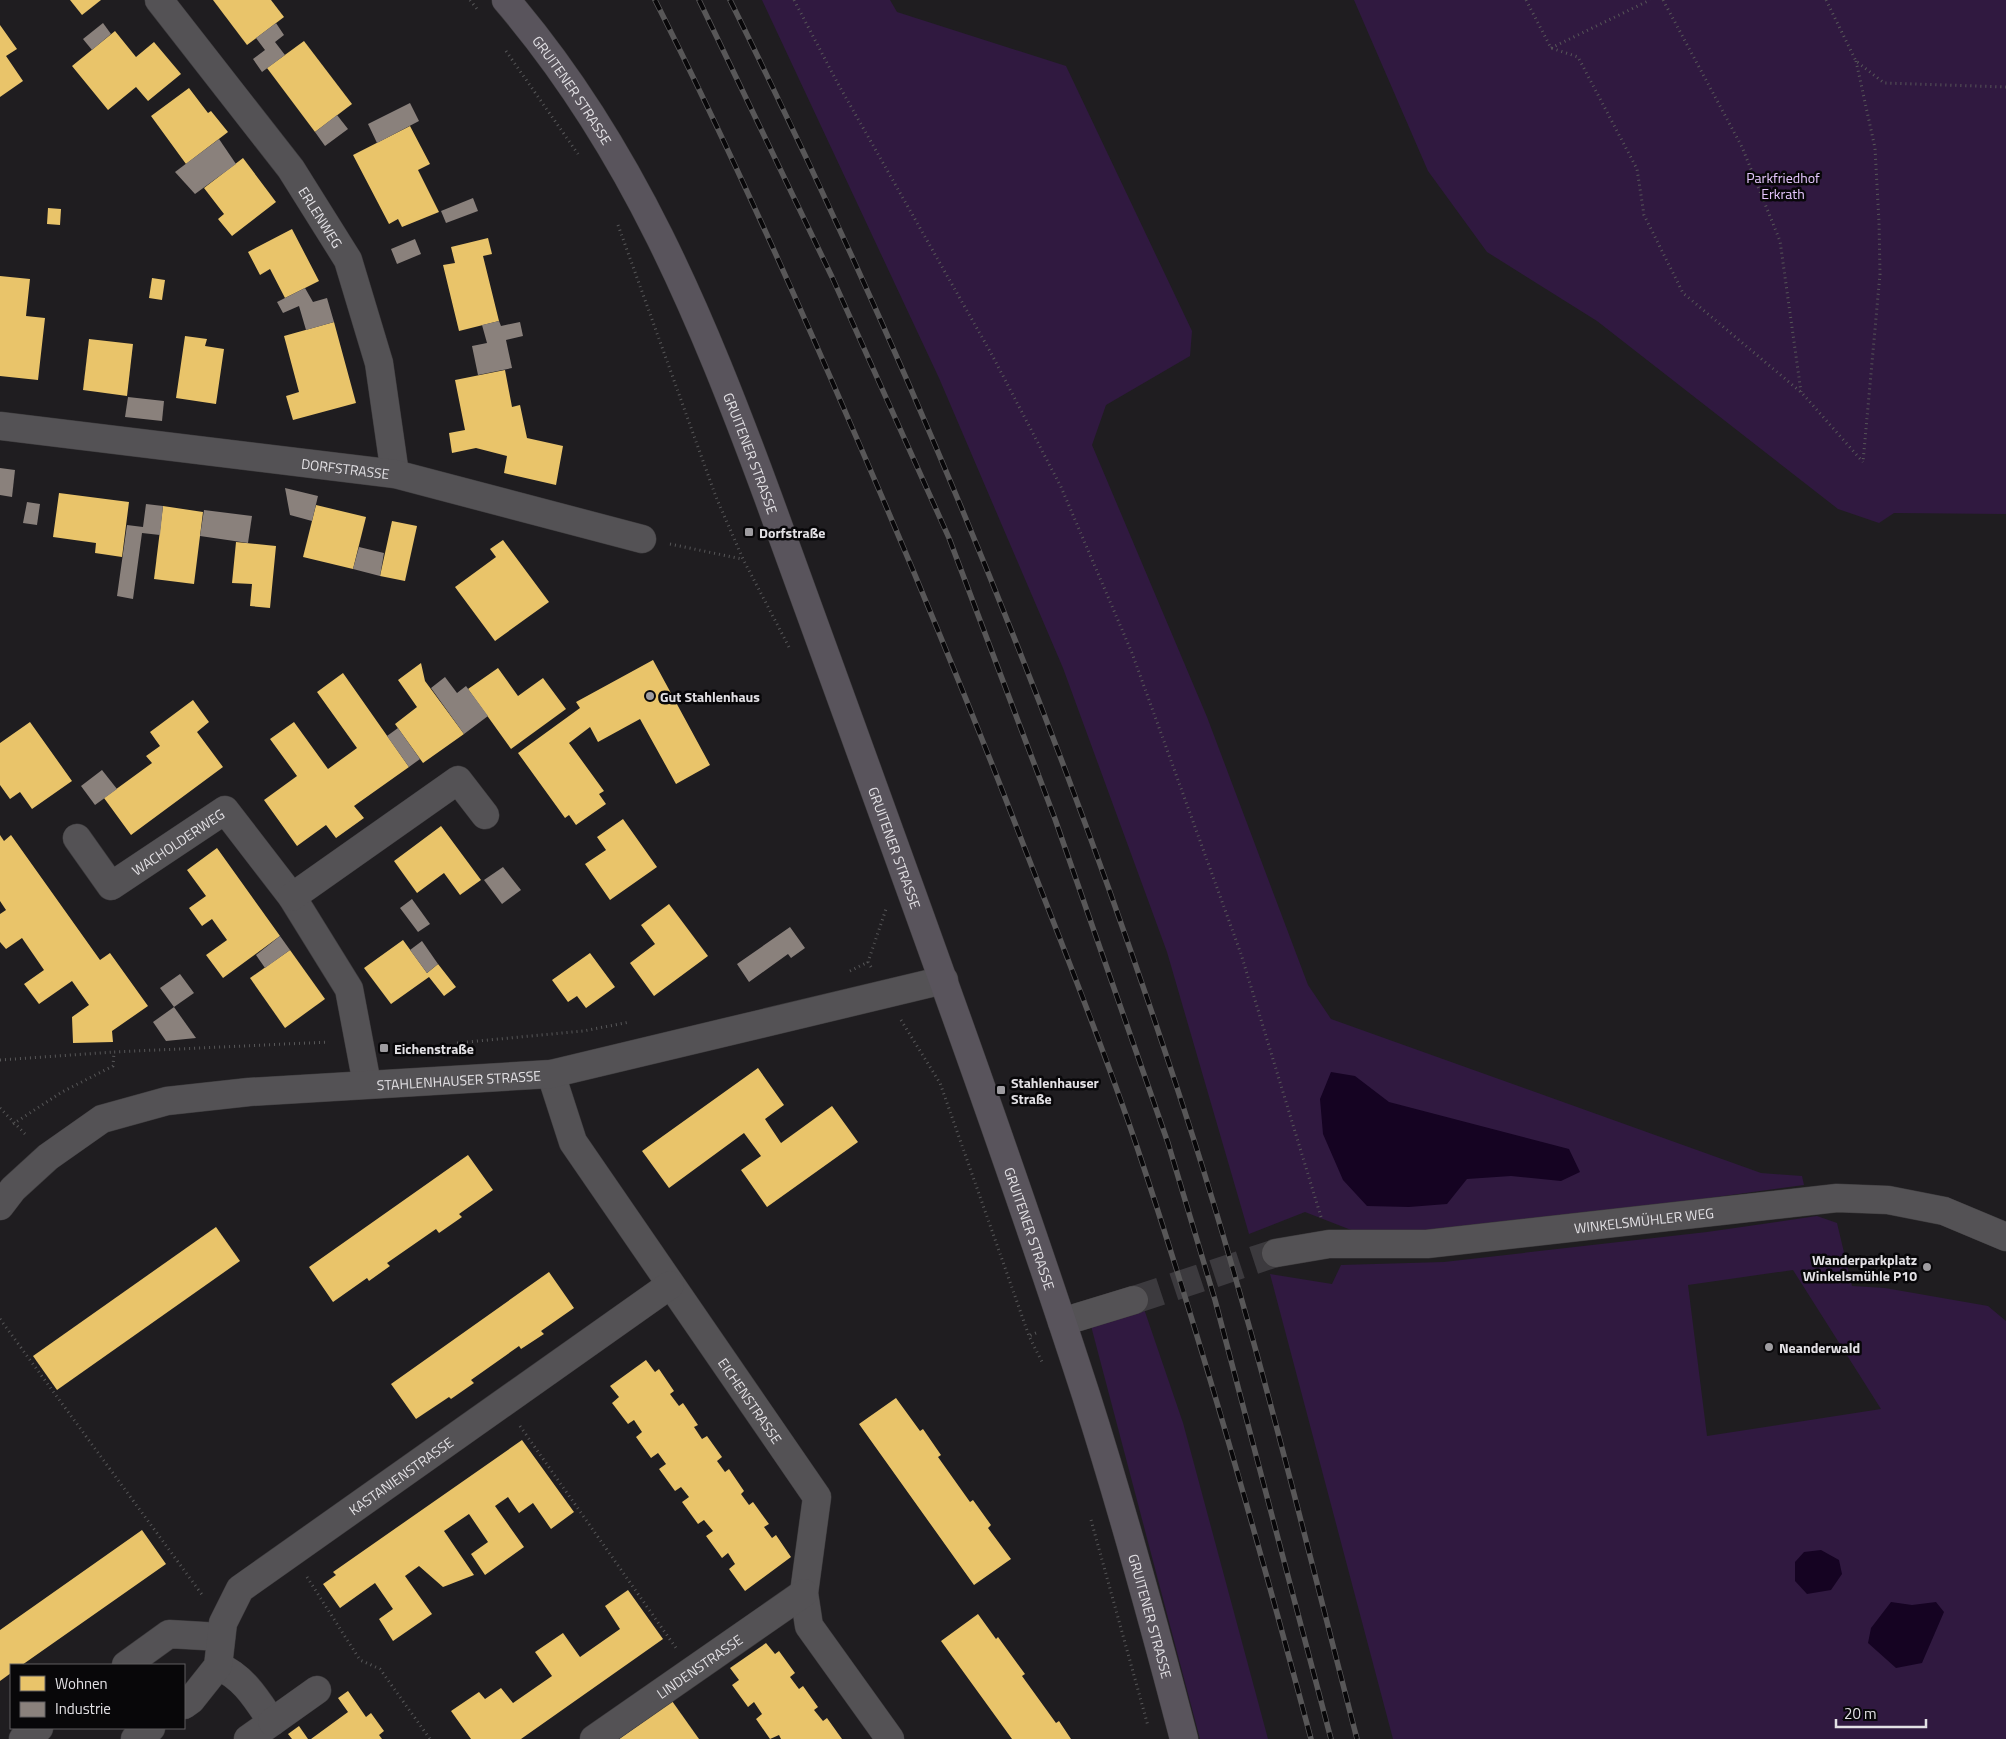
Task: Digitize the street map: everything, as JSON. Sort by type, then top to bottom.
[{"type":"main road","name":"GRUITENER STRASSE","points":[[506,0],[526,23],[596,122],[643,199],[679,273],[730,395],[944,980],[1062,1322],[1129,1537],[1184,1739]]},
{"type":"street","name":"ERLENWEG","points":[[159,0],[291,169],[348,260],[380,364],[396,474]]},
{"type":"street","name":"DORFSTRASSE","points":[[0,426],[396,474],[642,539]]},
{"type":"street","points":[[292,897],[458,780],[485,815]]},
{"type":"street","name":"WACHOLDERWEG","points":[[77,838],[111,886],[225,810],[292,897],[349,989],[367,1084]]},
{"type":"street","name":"STAHLENHAUSER STRASSE","points":[[0,1206],[13,1189],[48,1157],[102,1119],[167,1101],[249,1092],[551,1074],[886,996],[944,980]]},
{"type":"street","name":"EICHENSTRASSE","points":[[551,1074],[573,1142],[817,1497],[804,1593],[809,1626],[890,1739]]},
{"type":"street","name":"WINKELSMÜHLER WEG","points":[[1276,1253],[1329,1244],[1426,1244],[1837,1198],[1888,1200],[1944,1211],[2006,1237]]},
{"type":"street","name":"KASTANIENSTRASSE","points":[[218,1666],[222,1630],[240,1589],[670,1285]]},
{"type":"street","points":[[1062,1322],[1134,1300]]},
{"type":"street","name":"LINDENSTRASSE","points":[[594,1739],[804,1593]]},
{"type":"street","points":[[127,1664],[169,1634],[222,1630]]},
{"type":"street","points":[[185,1704],[191,1700],[218,1666],[232,1672],[238,1678],[272,1722]]},
{"type":"street","points":[[248,1739],[317,1690]]},
{"type":"street","points":[[23,1739],[38,1729]]},
{"type":"street","points":[[135,1739],[150,1729]]},
{"type":"path","points":[[470,0],[481,15]]},
{"type":"path","points":[[794,0],[837,82],[991,353],[1061,487],[1121,627],[1241,954],[1329,1244]]},
{"type":"path","points":[[1526,0],[1551,48],[1578,58],[1637,169],[1644,215],[1683,293],[1802,393],[1863,462],[1880,274],[1880,222],[1874,148],[1856,62],[1826,0]]},
{"type":"path","points":[[1551,48],[1650,0]]},
{"type":"path","points":[[1663,0],[1742,147],[1780,242],[1802,393]]},
{"type":"path","points":[[503,47],[580,158]]},
{"type":"path","points":[[1856,62],[1884,83],[2006,87]]},
{"type":"path","points":[[614,216],[716,497],[743,559],[791,652]]},
{"type":"path","points":[[642,539],[743,559]]},
{"type":"path","points":[[887,904],[868,962],[886,996],[940,1083],[1029,1336],[1045,1367]]},
{"type":"path","points":[[842,974],[868,962]]},
{"type":"path","points":[[458,1043],[583,1031],[639,1021]]},
{"type":"path","points":[[0,1060],[114,1052],[360,1041]]},
{"type":"path","points":[[0,1108],[13,1124],[62,1092],[113,1066],[114,1052]]},
{"type":"path","points":[[0,1319],[222,1630]]},
{"type":"path","points":[[1029,1336],[1062,1322]]},
{"type":"path","points":[[504,1403],[692,1671]]},
{"type":"path","points":[[1090,1518],[1149,1729]]},
{"type":"path","points":[[291,1552],[360,1660],[380,1668],[430,1739]]},
{"type":"green space","points":[[762,0],[890,0],[897,12],[1066,66],[1192,331],[1190,356],[1106,405],[1092,445],[1207,717],[1308,985],[1331,1019],[1761,1173],[1802,1176],[1804,1185],[1542,1221],[1364,1235],[1305,1212],[1249,1234],[1167,952],[1063,668],[939,378]]},
{"type":"green space","name":"Parkfriedhof Erkrath","points":[[1354,0],[2006,0],[2006,514],[1894,513],[1879,523],[1838,509],[1597,321],[1487,252],[1428,171]]},
{"type":"green space","points":[[1817,1216],[1837,1223],[1852,1286],[1885,1288],[1988,1306],[2006,1321],[2006,1739],[1393,1739],[1270,1274],[1332,1284],[1341,1265],[1444,1262],[1707,1232]],"holes":[[[1793,1270],[1881,1409],[1707,1436],[1688,1285]]]},
{"type":"green space","points":[[1143,1306],[1183,1423],[1268,1739],[1200,1739],[1090,1322]]},
{"type":"shaded area","points":[[1331,1072],[1355,1076],[1389,1102],[1569,1149],[1580,1172],[1561,1181],[1511,1176],[1467,1179],[1447,1204],[1409,1207],[1367,1206],[1343,1180],[1323,1134],[1320,1099]]},
{"type":"shaded area","points":[[1821,1550],[1839,1560],[1842,1574],[1831,1590],[1807,1594],[1795,1581],[1795,1562],[1804,1552]]},
{"type":"shaded area","points":[[1891,1602],[1912,1605],[1936,1602],[1944,1612],[1922,1663],[1896,1668],[1868,1643],[1871,1628]]},
{"type":"building: Wohnen","points":[[70,0],[101,0],[82,15]]},
{"type":"building: Wohnen","points":[[213,0],[271,0],[284,17],[247,45]]},
{"type":"building: Wohnen","points":[[0,25],[17,49],[6,56],[23,81],[0,97]]},
{"type":"building: Wohnen","points":[[115,31],[136,57],[154,42],[181,74],[148,101],[136,87],[108,110],[72,66]]},
{"type":"building: Wohnen","points":[[304,41],[352,104],[315,132],[267,68]]},
{"type":"building: Wohnen","points":[[189,88],[208,113],[211,111],[228,132],[186,164],[151,116]]},
{"type":"building: Wohnen","points":[[410,126],[430,164],[418,170],[439,212],[402,227],[398,219],[389,224],[353,155]]},
{"type":"building: Wohnen","points":[[243,158],[276,202],[232,236],[218,219],[224,214],[204,188]]},
{"type":"building: Wohnen","points":[[48,208],[61,209],[60,225],[47,224]]},
{"type":"building: Wohnen","points":[[292,229],[319,281],[285,298],[270,269],[260,275],[248,252]]},
{"type":"building: Wohnen","points":[[488,238],[492,254],[483,256],[499,321],[459,331],[443,265],[455,263],[451,247]]},
{"type":"building: Wohnen","points":[[0,276],[30,279],[26,316],[45,318],[38,380],[0,376]]},
{"type":"building: Wohnen","points":[[152,278],[165,280],[162,300],[149,298]]},
{"type":"building: Wohnen","points":[[334,322],[356,403],[293,420],[286,396],[299,392],[284,336]]},
{"type":"building: Wohnen","points":[[185,336],[207,339],[205,346],[224,349],[216,404],[176,398]]},
{"type":"building: Wohnen","points":[[89,339],[133,344],[127,396],[83,390]]},
{"type":"building: Wohnen","points":[[505,370],[512,407],[520,405],[527,438],[563,446],[556,485],[504,473],[507,456],[476,448],[452,453],[449,433],[465,430],[455,380]]},
{"type":"building: Wohnen","points":[[59,493],[129,502],[122,557],[95,553],[96,543],[53,537]]},
{"type":"building: Wohnen","points":[[316,505],[366,517],[353,569],[303,557]]},
{"type":"building: Wohnen","points":[[163,506],[203,512],[194,584],[154,579]]},
{"type":"building: Wohnen","points":[[392,521],[417,526],[405,581],[380,576]]},
{"type":"building: Wohnen","points":[[503,540],[549,602],[495,641],[455,587],[496,557],[490,549]]},
{"type":"building: Wohnen","points":[[236,542],[276,546],[270,608],[250,606],[252,584],[232,583]]},
{"type":"building: Wohnen","points":[[653,660],[710,765],[676,784],[640,719],[598,742],[590,727],[569,743],[604,791],[599,794],[606,804],[576,825],[569,815],[565,818],[518,753],[580,708],[576,702]]},
{"type":"building: Wohnen","points":[[421,663],[425,681],[464,734],[423,763],[395,724],[417,707],[398,680]]},
{"type":"building: Wohnen","points":[[498,668],[518,696],[543,678],[566,709],[511,749],[468,689]]},
{"type":"building: Wohnen","points":[[343,673],[409,767],[354,806],[364,818],[336,838],[326,825],[297,846],[264,800],[297,776],[270,739],[294,722],[328,769],[357,748],[317,692]]},
{"type":"building: Wohnen","points":[[193,700],[209,722],[197,732],[223,767],[131,835],[104,798],[152,763],[146,756],[160,746],[150,732]]},
{"type":"building: Wohnen","points":[[30,722],[72,781],[32,809],[20,792],[10,799],[0,785],[0,743]]},
{"type":"building: Wohnen","points":[[623,819],[657,867],[610,900],[585,864],[606,850],[597,837]]},
{"type":"building: Wohnen","points":[[441,826],[481,880],[460,895],[444,873],[417,893],[394,861]]},
{"type":"building: Wohnen","points":[[0,835],[4,841],[11,835],[100,960],[110,953],[148,1006],[112,1031],[113,1042],[73,1043],[72,1017],[89,1005],[72,981],[39,1004],[24,984],[44,970],[22,938],[6,949],[0,942],[0,914],[6,910],[0,901]]},
{"type":"building: Wohnen","points":[[217,848],[280,936],[223,978],[206,955],[227,940],[212,919],[202,926],[189,908],[206,896],[187,870]]},
{"type":"building: Wohnen","points":[[669,904],[708,956],[654,996],[630,963],[655,944],[641,925]]},
{"type":"building: Wohnen","points":[[403,940],[427,973],[438,964],[456,987],[444,996],[429,977],[391,1004],[364,968]]},
{"type":"building: Wohnen","points":[[290,950],[325,999],[285,1028],[250,978]]},
{"type":"building: Wohnen","points":[[590,953],[615,987],[586,1008],[577,996],[568,1002],[552,980]]},
{"type":"building: Wohnen","points":[[758,1068],[784,1105],[765,1119],[781,1143],[832,1106],[858,1142],[767,1207],[741,1170],[761,1156],[744,1133],[669,1188],[642,1151]]},
{"type":"building: Wohnen","points":[[468,1155],[493,1190],[459,1214],[462,1217],[439,1233],[436,1229],[387,1263],[390,1266],[369,1281],[367,1278],[333,1302],[309,1267]]},
{"type":"building: Wohnen","points":[[216,1227],[240,1261],[57,1390],[33,1356]]},
{"type":"building: Wohnen","points":[[549,1272],[574,1308],[541,1331],[544,1334],[521,1349],[519,1346],[471,1380],[474,1383],[416,1419],[391,1384]]},
{"type":"building: Wohnen","points":[[646,1360],[655,1372],[659,1369],[674,1391],[670,1394],[679,1406],[683,1403],[698,1425],[694,1427],[702,1439],[707,1436],[722,1457],[717,1461],[725,1472],[729,1469],[744,1491],[741,1494],[749,1505],[753,1502],[769,1524],[764,1527],[772,1538],[776,1535],[791,1557],[745,1591],[729,1569],[735,1564],[728,1553],[722,1558],[706,1536],[713,1531],[704,1520],[698,1524],[682,1502],[689,1497],[681,1487],[675,1491],[659,1469],[666,1464],[658,1453],[651,1458],[636,1437],[642,1432],[634,1420],[628,1424],[612,1403],[619,1397],[610,1386]]},
{"type":"building: Wohnen","points":[[896,1398],[920,1431],[923,1429],[941,1455],[938,1457],[970,1502],[973,1500],[991,1525],[988,1528],[1011,1559],[974,1585],[859,1424]]},
{"type":"building: Wohnen","points":[[522,1440],[574,1512],[551,1529],[533,1503],[519,1513],[508,1497],[495,1506],[524,1547],[485,1575],[471,1554],[488,1542],[469,1514],[444,1531],[474,1575],[443,1587],[419,1566],[405,1576],[432,1614],[393,1641],[379,1619],[393,1609],[375,1583],[340,1608],[323,1584],[336,1575],[333,1572]]},
{"type":"building: Wohnen","points":[[142,1530],[166,1564],[23,1664],[10,1664],[10,1674],[0,1681],[0,1630]]},
{"type":"building: Wohnen","points":[[628,1590],[663,1639],[521,1739],[471,1739],[451,1711],[479,1692],[485,1699],[501,1688],[513,1703],[552,1676],[535,1652],[563,1633],[580,1657],[620,1629],[605,1606]]},
{"type":"building: Wohnen","points":[[978,1614],[996,1639],[998,1637],[1025,1674],[1022,1676],[1056,1723],[1059,1721],[1071,1739],[1012,1739],[941,1641]]},
{"type":"building: Wohnen","points":[[766,1643],[775,1654],[779,1651],[795,1673],[790,1677],[799,1689],[803,1686],[818,1707],[814,1710],[823,1721],[827,1718],[842,1739],[781,1739],[779,1735],[770,1739],[756,1719],[762,1714],[754,1702],[748,1707],[732,1685],[739,1680],[730,1668]]},
{"type":"building: Wohnen","points":[[348,1691],[366,1717],[371,1713],[384,1731],[379,1735],[382,1739],[311,1739],[348,1712],[338,1698]]},
{"type":"building: Wohnen","points":[[672,1701],[699,1739],[619,1739]]},
{"type":"building: Wohnen","points":[[299,1726],[308,1739],[292,1739],[288,1734]]},
{"type":"building: Industrie","points":[[103,23],[111,34],[92,50],[83,39]]},
{"type":"building: Industrie","points":[[276,23],[284,35],[275,42],[285,55],[262,72],[253,59],[265,50],[256,38]]},
{"type":"building: Industrie","points":[[410,103],[419,121],[377,143],[368,124]]},
{"type":"building: Industrie","points":[[337,115],[348,129],[325,146],[315,132]]},
{"type":"building: Industrie","points":[[219,139],[236,164],[195,194],[175,172]]},
{"type":"building: Industrie","points":[[473,198],[478,211],[446,223],[441,211]]},
{"type":"building: Industrie","points":[[415,239],[421,254],[397,264],[391,249]]},
{"type":"building: Industrie","points":[[305,288],[313,302],[327,298],[334,322],[306,330],[299,306],[283,313],[277,302]]},
{"type":"building: Industrie","points":[[499,321],[501,326],[520,322],[523,336],[506,340],[512,368],[478,375],[472,346],[487,343],[482,325]]},
{"type":"building: Industrie","points":[[128,397],[164,401],[162,421],[125,417]]},
{"type":"building: Industrie","points":[[0,468],[15,470],[12,497],[0,495]]},
{"type":"building: Industrie","points":[[285,488],[318,496],[312,521],[290,515]]},
{"type":"building: Industrie","points":[[27,502],[40,504],[37,525],[23,523]]},
{"type":"building: Industrie","points":[[146,504],[163,506],[160,535],[142,533],[133,599],[117,596],[127,525],[143,527]]},
{"type":"building: Industrie","points":[[204,510],[252,516],[248,543],[200,536]]},
{"type":"building: Industrie","points":[[359,547],[384,553],[380,576],[353,569]]},
{"type":"building: Industrie","points":[[445,677],[457,693],[466,686],[488,716],[464,734],[431,688]]},
{"type":"building: Industrie","points":[[398,728],[420,759],[409,767],[387,736]]},
{"type":"building: Industrie","points":[[102,770],[117,789],[95,805],[81,786]]},
{"type":"building: Industrie","points":[[503,867],[521,890],[502,904],[484,880]]},
{"type":"building: Industrie","points":[[412,899],[430,924],[418,932],[400,908]]},
{"type":"building: Industrie","points":[[790,927],[805,948],[791,958],[788,954],[749,982],[737,964]]},
{"type":"building: Industrie","points":[[280,936],[290,950],[265,968],[256,955]]},
{"type":"building: Industrie","points":[[422,941],[438,964],[427,973],[410,950]]},
{"type":"building: Industrie","points":[[180,974],[194,993],[174,1007],[160,988]]},
{"type":"building: Industrie","points":[[174,1007],[196,1038],[166,1041],[153,1022]]},
{"type":"tunnel","points":[[1134,1300],[1276,1253]]},
{"type":"railway","points":[[655,0],[756,211],[872,474],[935,623],[1093,1024],[1137,1147],[1207,1368],[1271,1590],[1311,1739]]},
{"type":"railway","points":[[699,0],[832,277],[949,538],[1055,819],[1168,1143],[1215,1300],[1331,1739]]},
{"type":"railway","points":[[730,0],[862,278],[924,418],[1040,703],[1094,846],[1145,991],[1216,1211],[1279,1437],[1357,1739]]},
{"type":"place","name":"Dorfstraße","points":[[749,532]]},
{"type":"place","name":"Gut Stahlenhaus","points":[[650,696]]},
{"type":"place","name":"Eichenstraße","points":[[384,1048]]},
{"type":"place","name":"Stahlenhauser Straße","points":[[1001,1090]]},
{"type":"place","name":"Wanderparkplatz Winkelsmühle P10","points":[[1927,1267]]},
{"type":"place","name":"Neanderwald","points":[[1769,1347]]}]
